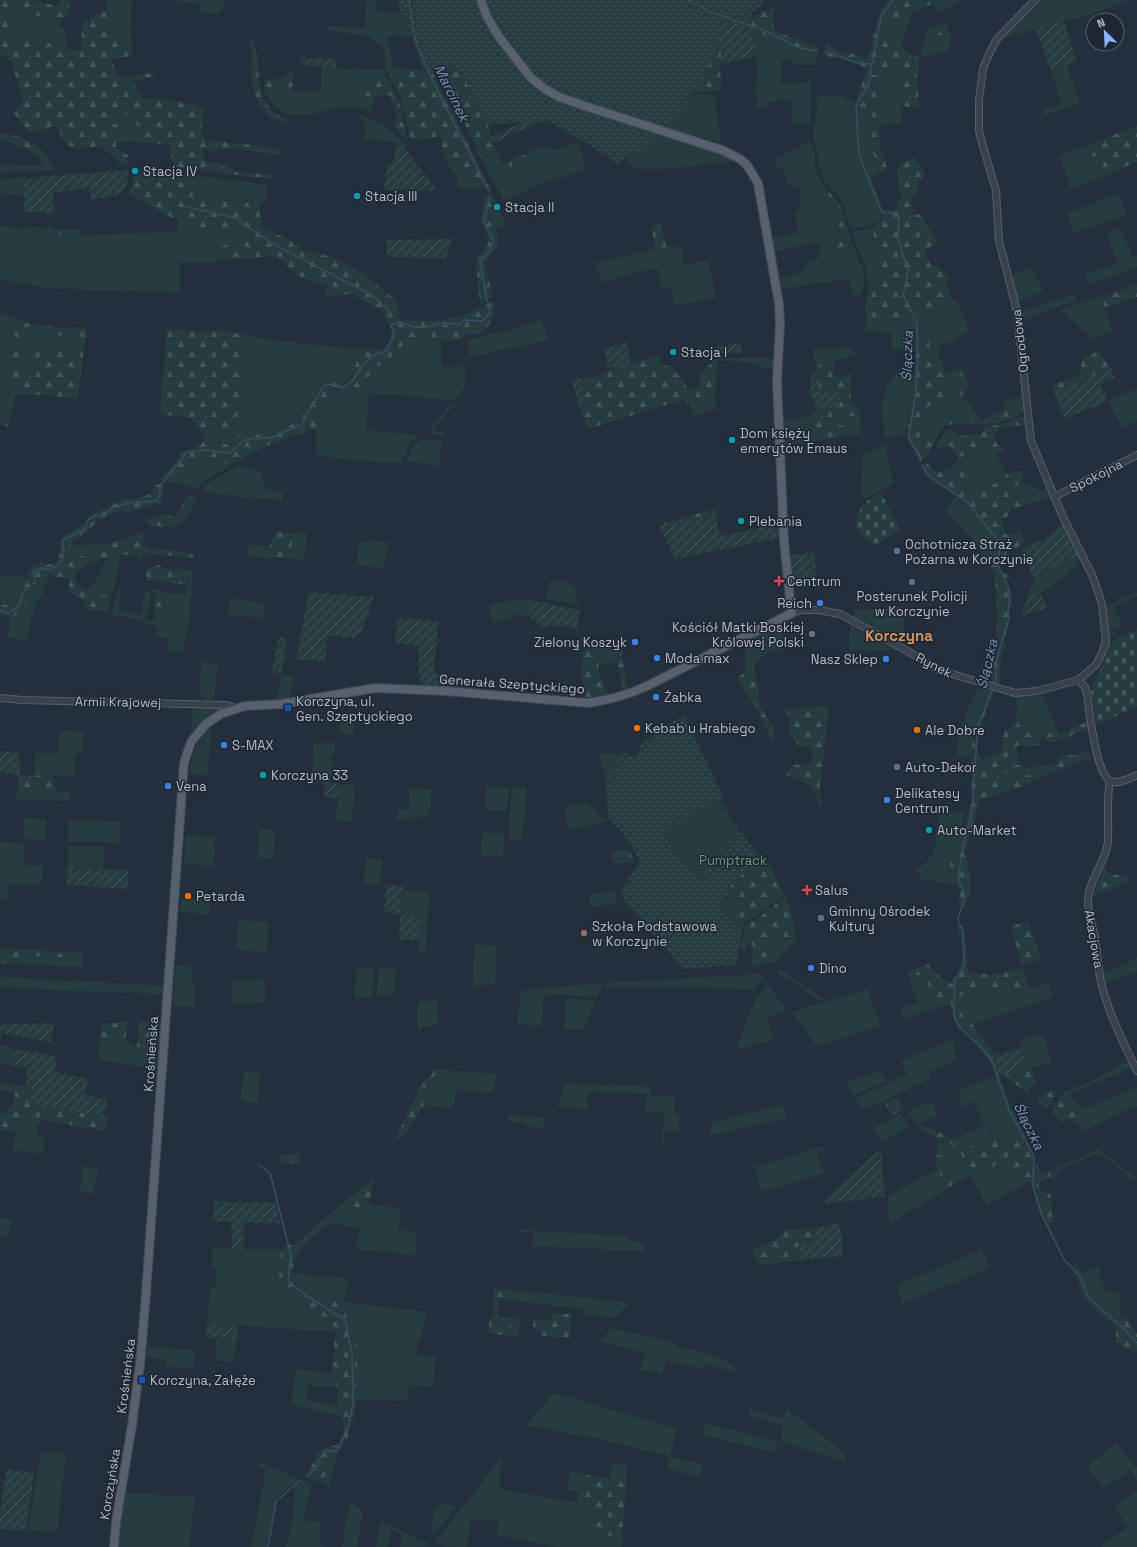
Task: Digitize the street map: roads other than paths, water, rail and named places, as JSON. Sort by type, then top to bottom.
[{"type":"main road","points":[[481,0],[487,17],[499,37],[531,78],[545,89],[559,97],[588,107],[722,150],[740,159],[747,165],[755,176],[761,195],[779,311],[780,344],[777,382],[784,541],[792,613]]},
{"type":"main road","name":"Generała Szeptyckiego","points":[[236,708],[290,703],[375,688],[439,691],[588,703],[610,700],[631,694],[792,613]]},
{"type":"main road","name":"Krośnieńska","points":[[132,1424],[140,1364],[145,1307],[184,763],[190,746],[202,729],[216,717],[236,708]]},
{"type":"main road","name":"Korczyńska","points":[[114,1547],[116,1522],[132,1424]]},
{"type":"street","name":"Ogrodowa","points":[[1035,0],[994,42],[984,69],[978,114],[979,132],[996,191],[999,241],[1017,311],[1031,441],[1056,496],[1063,516],[1093,577],[1102,604],[1106,641],[1096,665],[1078,680]]},
{"type":"street","name":"Spokojna","points":[[1056,496],[1137,455]]},
{"type":"street","name":"Rynek","points":[[792,613],[802,610],[818,610],[840,614],[939,670],[997,689],[1015,693],[1028,693],[1078,680]]},
{"type":"street","points":[[1078,680],[1084,687],[1087,694],[1091,727],[1098,757],[1104,774],[1110,781],[1116,782],[1137,775]]},
{"type":"street","name":"Armii Krajowej","points":[[0,698],[22,700],[226,705],[236,708]]},
{"type":"street","name":"Akacjowa","points":[[1110,781],[1108,794],[1108,843],[1106,854],[1089,892],[1088,906],[1095,938],[1100,978],[1106,997],[1137,1071]]},
{"type":"waterway","name":"Marcinek","points":[[408,0],[415,40],[424,63],[485,184],[490,191]]},
{"type":"waterway","points":[[689,0],[706,10],[766,31],[799,48],[817,51]]},
{"type":"waterway","points":[[885,213],[882,212],[859,155],[856,108],[858,101],[868,86],[881,16],[893,0]]},
{"type":"waterway","points":[[825,52],[859,63],[871,64]]},
{"type":"waterway","name":"Marcinek","points":[[487,301],[480,261],[491,250],[493,240],[484,222],[490,195]]},
{"type":"waterway","points":[[187,207],[236,218],[268,241],[373,296],[388,309],[390,317]]},
{"type":"waterway","name":"Ślączka","points":[[888,213],[893,213],[899,219],[898,239],[908,271],[903,295],[917,324],[918,354],[916,389],[909,438],[921,461]]},
{"type":"waterway","name":"Marcinek","points":[[0,610],[8,613],[19,606],[23,592],[35,582],[33,571],[42,568],[49,570],[58,565],[64,555],[62,540],[85,529],[88,520],[96,515],[102,517],[112,508],[128,503],[156,501],[160,495],[160,486],[186,453],[206,450],[230,453],[244,440],[274,437],[302,424],[324,385],[335,384],[342,388],[352,381],[373,355],[386,351],[394,335],[391,325],[401,322],[415,327],[424,328],[443,323],[460,325],[464,320],[483,321],[490,312],[488,304]]},
{"type":"waterway","name":"Ślączka","points":[[922,465],[929,476],[967,502],[1000,543],[997,563],[1008,586],[1010,601],[1008,610],[1009,618],[997,658],[995,686]]},
{"type":"waterway","name":"Ślączka","points":[[959,923],[958,918],[965,896],[958,879],[962,852],[972,811],[978,726],[993,689]]},
{"type":"waterway","name":"Ślączka","points":[[960,926],[963,931],[964,964],[961,973],[955,979],[955,1020],[961,1029],[977,1043],[991,1059],[1009,1109],[1034,1157],[1033,1187],[1041,1213],[1065,1261],[1079,1275],[1089,1298],[1125,1330],[1137,1343]]},
{"type":"waterway","points":[[259,1165],[270,1173],[291,1256],[288,1282],[345,1320],[352,1353],[353,1402],[349,1424],[337,1452],[325,1450],[315,1469],[306,1476]]},
{"type":"waterway","points":[[268,1547],[276,1501],[300,1481]]},
{"type":"place","name":"Stacja IV","points":[[135,171]]},
{"type":"place","name":"Stacja III","points":[[357,196]]},
{"type":"place","name":"Stacja II","points":[[497,207]]},
{"type":"place","name":"Stacja I","points":[[673,352]]},
{"type":"place","name":"Dom księży emerytów Emaus","points":[[732,440]]},
{"type":"place","name":"Plebania","points":[[741,521]]},
{"type":"place","name":"Ochotnicza Straż Pożarna w Korczynie","points":[[897,551]]},
{"type":"place","name":"Centrum","points":[[779,581]]},
{"type":"place","name":"Posterunek Policji w Korczynie","points":[[912,582]]},
{"type":"place","name":"Reich","points":[[820,603]]},
{"type":"place","name":"Kościół Matki Boskiej Królowej Polski","points":[[812,634]]},
{"type":"place","name":"Zielony Koszyk","points":[[635,642]]},
{"type":"place","name":"Moda max","points":[[657,658]]},
{"type":"place","name":"Nasz Sklep","points":[[886,659]]},
{"type":"place","name":"Żabka","points":[[656,697]]},
{"type":"place","name":"Korczyna, ul. Gen. Szeptyckiego","points":[[288,708]]},
{"type":"place","name":"Kebab u Hrabiego","points":[[637,728]]},
{"type":"place","name":"Ale Dobre","points":[[917,730]]},
{"type":"place","name":"S-MAX","points":[[224,745]]},
{"type":"place","name":"Auto-Dekor","points":[[897,767]]},
{"type":"place","name":"Korczyna 33","points":[[263,775]]},
{"type":"place","name":"Vena","points":[[168,786]]},
{"type":"place","name":"Delikatesy Centrum","points":[[887,800]]},
{"type":"place","name":"Auto-Market","points":[[929,830]]},
{"type":"place","name":"Salus","points":[[807,890]]},
{"type":"place","name":"Petarda","points":[[188,896]]},
{"type":"place","name":"Gminny Ośrodek Kultury","points":[[821,918]]},
{"type":"place","name":"Szkoła Podstawowa w Korczynie","points":[[584,933]]},
{"type":"place","name":"Dino","points":[[811,968]]},
{"type":"place","name":"Korczyna, Załęże","points":[[142,1380]]},
{"type":"district","name":"Korczyna","points":[[899,635]]},
{"type":"park label","name":"Pumptrack","points":[[733,860]]}]
